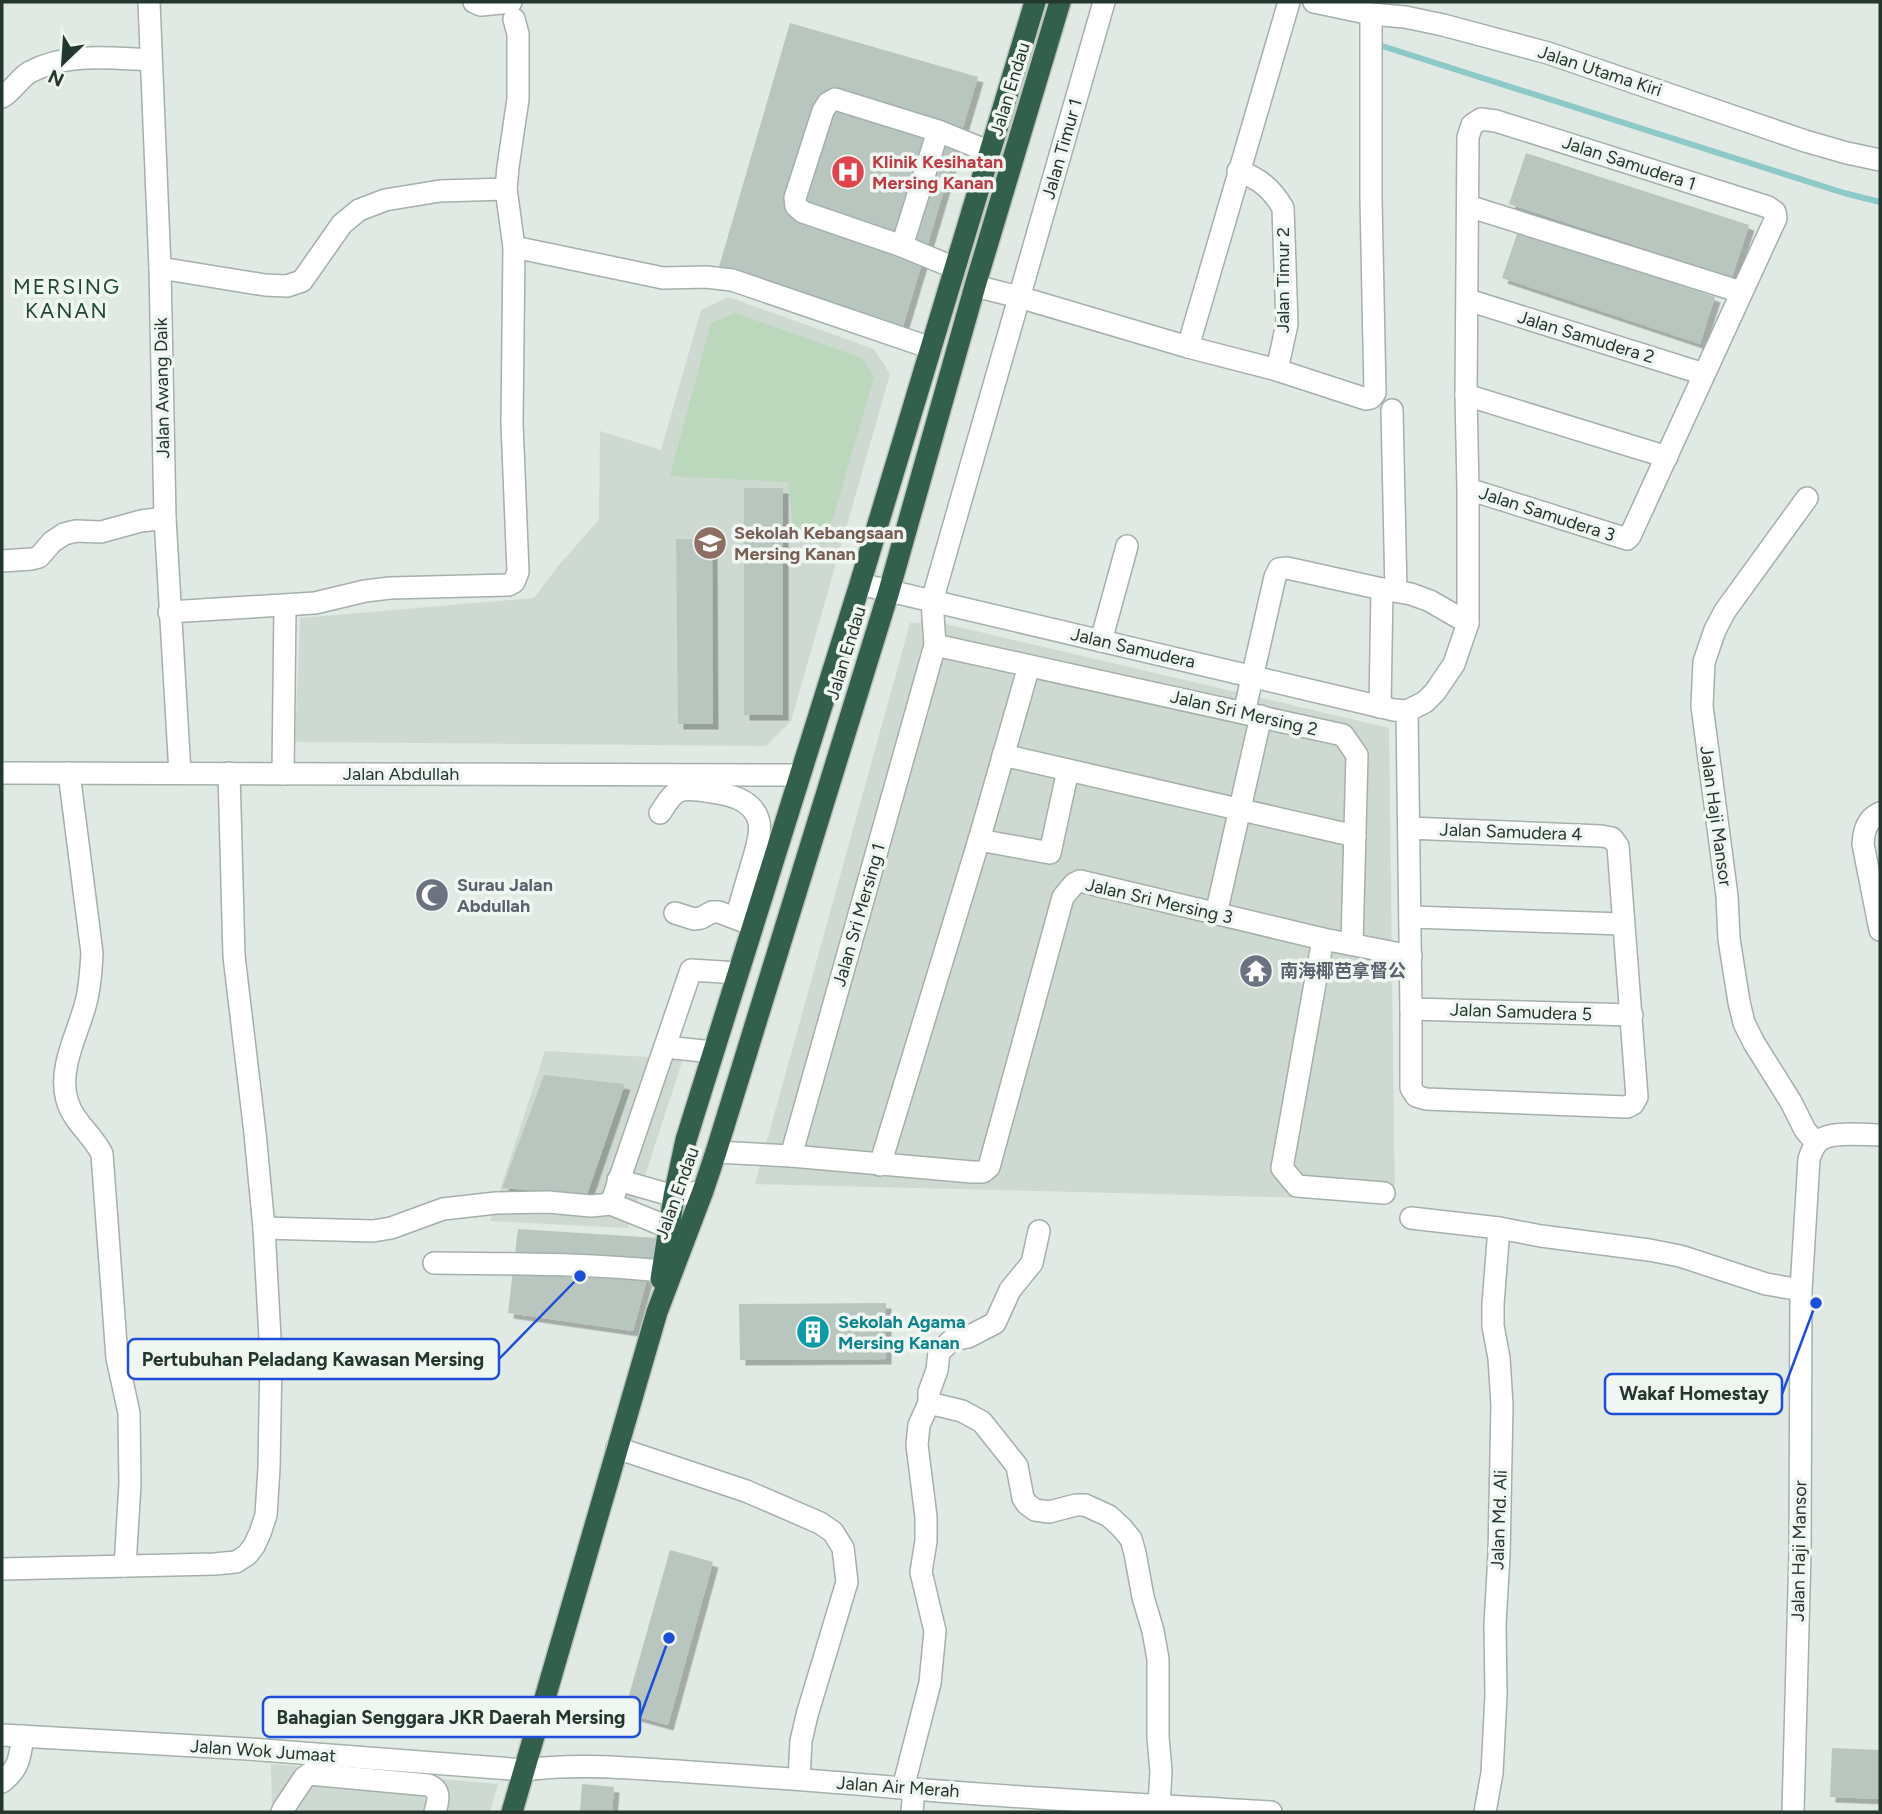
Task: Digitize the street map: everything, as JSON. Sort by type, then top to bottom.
[{"type":"highway","name":"Jalan Endau","points":[[657,1312],[668,1227],[686,1140],[738,973],[745,921],[766,853],[800,775],[1035,2]]},
{"type":"highway","name":"Jalan Endau","points":[[512,1812],[657,1312],[716,1152],[888,591],[1060,2]]},
{"type":"street","name":"Jalan Awang Daik","points":[[149,2],[160,268],[164,518],[180,773]]},
{"type":"street","name":"Jalan Timur 1","points":[[932,601],[1104,2]]},
{"type":"street","points":[[1188,347],[1289,2]]},
{"type":"street","name":"Jalan Utama Kiri","points":[[1314,2],[1443,25],[1548,53],[1805,141],[1880,160]]},
{"type":"street","points":[[169,612],[314,603],[390,588],[508,585],[514,582],[518,572],[512,423],[514,247],[506,189],[518,99],[518,34],[513,10],[475,3]]},
{"type":"street","points":[[975,286],[1277,370],[1366,399],[1371,398],[1375,393],[1371,14]]},
{"type":"street","points":[[2,97],[29,73],[48,64],[80,58],[150,60]]},
{"type":"street","points":[[955,268],[902,246],[803,212],[796,206],[795,198],[823,111],[828,103],[835,99],[938,131],[990,152]]},
{"type":"street","name":"Jalan Samudera 1","points":[[1468,205],[1468,137],[1472,125],[1481,119],[1496,121],[1768,207],[1775,212],[1776,218],[1741,292]]},
{"type":"street","points":[[902,246],[938,131]]},
{"type":"street","name":"Jalan Timur 2","points":[[1238,171],[1263,182],[1283,208],[1287,324],[1277,370]]},
{"type":"street","points":[[160,268],[287,286],[302,281],[342,224],[359,210],[385,200],[440,191],[506,189]]},
{"type":"street","points":[[1410,917],[1623,923],[1637,1097],[1633,1104],[1627,1107],[1426,1100],[1416,1096],[1411,1088],[1407,711],[1425,702],[1442,682],[1454,664],[1468,623],[1466,395],[1468,205],[1741,292],[1667,457],[1466,395]]},
{"type":"street","points":[[514,247],[663,278],[706,277],[732,280],[931,348]]},
{"type":"street","name":"Jalan Samudera 2","points":[[1468,300],[1704,374]]},
{"type":"street","points":[[1380,707],[1389,590],[1392,410]]},
{"type":"street","name":"Jalan Samudera 3","points":[[1468,489],[1627,539],[1667,457]]},
{"type":"street","name":"Jalan Haji Mansor","points":[[1793,1812],[1800,1552],[1801,1290],[1809,1159],[1818,1141],[1805,1130],[1744,1023],[1729,939],[1727,896],[1702,706],[1704,662],[1714,630],[1807,498]]},
{"type":"street","points":[[2,561],[39,557],[52,542],[64,534],[76,531],[101,532],[164,518]]},
{"type":"street","points":[[1101,641],[1127,545]]},
{"type":"street","points":[[1216,914],[1240,810],[1252,715],[1252,676],[1279,569],[1287,568],[1410,594],[1430,601],[1468,623]]},
{"type":"street","name":"Jalan Samudera","points":[[860,584],[1380,707],[1407,711]]},
{"type":"street","name":"Jalan Sri Mersing 1","points":[[791,1156],[935,645],[932,601]]},
{"type":"street","points":[[283,774],[285,606]]},
{"type":"street","name":"Jalan Sri Mersing 2","points":[[935,645],[1343,735],[1357,755],[1352,944]]},
{"type":"street","points":[[716,1152],[880,1165],[1029,666]]},
{"type":"street","points":[[1003,755],[1355,836]]},
{"type":"street","points":[[1050,853],[1068,770]]},
{"type":"street","name":"Jalan Abdullah","points":[[2,773],[800,775]]},
{"type":"street","points":[[69,773],[92,953],[91,980],[86,1004],[68,1057],[66,1097],[80,1126],[102,1154],[117,1358],[129,1413],[130,1483],[125,1566]]},
{"type":"street","points":[[2,1569],[236,1562],[247,1555],[260,1533],[266,1515],[271,1357],[256,1133],[234,956],[229,773]]},
{"type":"street","points":[[660,813],[668,800],[677,792],[686,789],[730,795],[749,806],[756,815],[766,853]]},
{"type":"street","points":[[1880,813],[1869,821],[1863,844],[1880,930]]},
{"type":"street","name":"Jalan Samudera 4","points":[[1409,828],[1601,835],[1612,838],[1618,846],[1623,923]]},
{"type":"street","points":[[979,840],[1050,853],[1074,884]]},
{"type":"street","name":"Jalan Sri Mersing 3","points":[[880,1165],[972,1172],[983,1172],[989,1167],[1063,897],[1080,881],[1323,939],[1411,956]]},
{"type":"street","points":[[676,913],[694,919],[719,912],[745,921]]},
{"type":"street","points":[[1323,939],[1282,1168],[1297,1186],[1384,1193]]},
{"type":"street","points":[[611,1204],[691,970],[738,973]]},
{"type":"street","name":"Jalan Samudera 5","points":[[1411,1009],[1632,1015]]},
{"type":"street","points":[[664,1047],[713,1052]]},
{"type":"street","points":[[1818,1141],[1832,1135],[1880,1135]]},
{"type":"street","points":[[618,1180],[674,1196],[703,1191]]},
{"type":"street","points":[[264,1228],[373,1231],[391,1228],[443,1209],[483,1204],[548,1202],[591,1206],[611,1204],[668,1227]]},
{"type":"street","points":[[1411,1218],[1499,1228],[1680,1256],[1766,1284],[1801,1290]]},
{"type":"street","name":"Jalan Md. Ali","points":[[1485,1812],[1492,1773],[1496,1695],[1495,1624],[1502,1405],[1499,1358],[1493,1326],[1499,1228]]},
{"type":"street","points":[[912,1812],[908,1789],[930,1683],[935,1631],[921,1572],[926,1541],[926,1517],[916,1445],[919,1425],[929,1403],[929,1392],[937,1370],[939,1352],[951,1340],[968,1337],[995,1323],[1010,1290],[1032,1263],[1039,1231]]},
{"type":"street","points":[[434,1263],[599,1266],[661,1271]]},
{"type":"street","points":[[929,1403],[962,1411],[982,1422],[1017,1466],[1023,1498],[1035,1510],[1049,1512],[1085,1505],[1109,1516],[1131,1539],[1158,1659],[1161,1772],[1159,1805]]},
{"type":"street","points":[[617,1448],[746,1491],[820,1523],[833,1532],[843,1548],[847,1582],[807,1715],[801,1741],[799,1779]]},
{"type":"street","points":[[2,1782],[12,1774],[19,1760],[12,1735]]},
{"type":"street","name":"Jalan Wok Jumaat","points":[[12,1735],[249,1749],[525,1770]]},
{"type":"street","name":"Jalan Air Merah","points":[[525,1770],[571,1766],[1271,1812]]},
{"type":"street","points":[[282,1812],[309,1774],[428,1785],[437,1792],[439,1798],[435,1812]]},
{"type":"shaded area","name":"Sekolah Kebangsaan Mersing Kanan","points":[[728,297],[874,349],[890,374],[791,721],[766,746],[295,742],[300,618],[534,598],[599,520],[600,431],[661,450],[701,310]]},
{"type":"shaded area","points":[[937,622],[1389,728],[1395,1200],[755,1184],[910,623]]},
{"type":"shaded area","points":[[545,1051],[683,1059],[628,1228],[490,1221]]},
{"type":"shaded area","points":[[271,1764],[498,1784],[490,1812],[272,1812]]},
{"type":"green space","points":[[735,313],[862,358],[874,377],[825,545],[794,533],[788,482],[670,476],[711,323]]},
{"type":"building","name":"Klinik Kesihatan Mersing Kanan","points":[[790,23],[978,77],[903,326],[719,267]]},
{"type":"building","points":[[1526,153],[1749,225],[1732,277],[1509,204]]},
{"type":"building","points":[[1518,231],[1715,297],[1700,344],[1502,278]]},
{"type":"building","points":[[744,488],[783,488],[783,715],[744,715]]},
{"type":"building","points":[[676,539],[712,539],[713,724],[678,724]]},
{"type":"building","points":[[544,1075],[625,1084],[587,1195],[502,1188]]},
{"type":"building","points":[[518,1229],[658,1238],[633,1331],[508,1313]]},
{"type":"building","name":"Sekolah Agama Mersing Kanan","points":[[886,1303],[886,1359],[740,1360],[739,1304]]},
{"type":"building","points":[[670,1550],[713,1562],[668,1725],[624,1713]]},
{"type":"building","points":[[1832,1748],[1880,1750],[1880,1799],[1830,1797]]},
{"type":"building","points":[[582,1784],[614,1787],[612,1812],[580,1812]]},
{"type":"waterway","points":[[1382,46],[1844,193],[1880,202]]},
{"type":"place","name":"Klinik Kesihatan Mersing Kanan","points":[[848,172]]},
{"type":"place","name":"Sekolah Kebangsaan Mersing Kanan","points":[[710,543]]},
{"type":"place","name":"Surau Jalan Abdullah","points":[[432,895]]},
{"type":"place","name":"南海椰芭拿督公","points":[[1256,971]]},
{"type":"place","name":"Pertubuhan Peladang Kawasan Mersing","points":[[580,1276]]},
{"type":"place","name":"Wakaf Homestay","points":[[1816,1303]]},
{"type":"place","name":"Sekolah Agama Mersing Kanan","points":[[813,1332]]},
{"type":"place","name":"Bahagian Senggara JKR Daerah Mersing","points":[[669,1638]]},
{"type":"district","name":"MERSING KANAN","points":[[67,299]]}]
